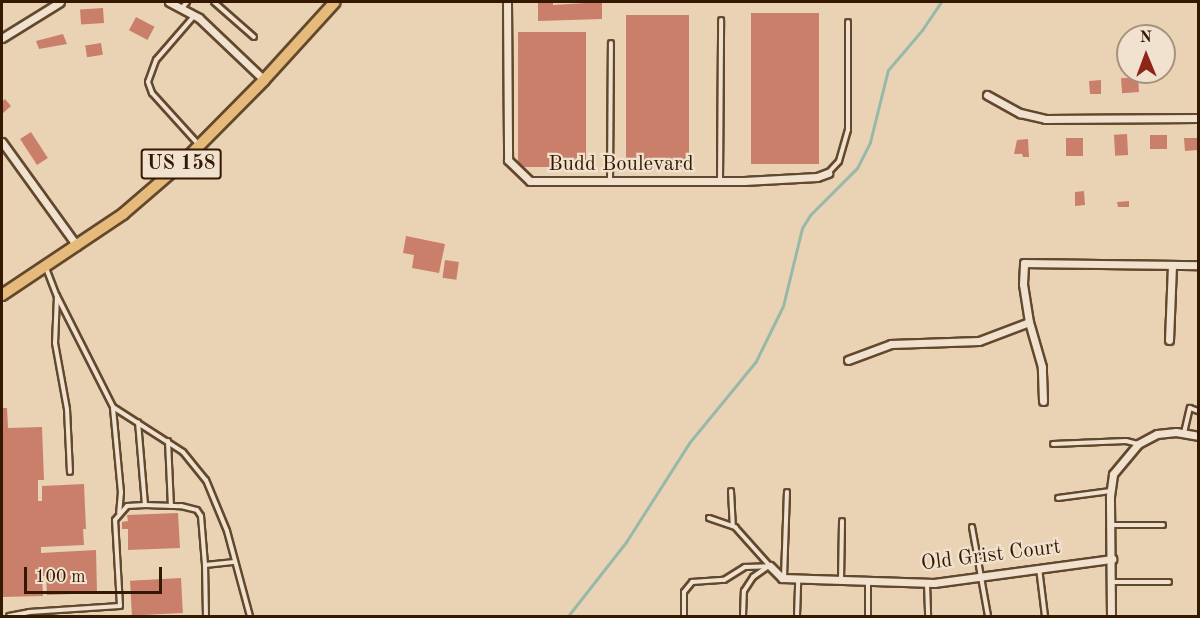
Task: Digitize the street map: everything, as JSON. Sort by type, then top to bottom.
[{"type":"main road","name":"US 158","points":[[2,295],[123,214],[200,145],[264,80],[335,2]]},
{"type":"street","points":[[2,38],[60,2]]},
{"type":"street","points":[[170,2],[194,16],[264,80]]},
{"type":"street","name":"Budd Boulevard","points":[[507,2],[508,160],[530,181],[720,181],[817,177],[828,173]]},
{"type":"street","points":[[987,95],[1020,113],[1045,119],[1198,118]]},
{"type":"street","points":[[2,142],[77,246]]},
{"type":"street","points":[[1043,401],[1042,368],[1029,322],[1023,284],[1024,263],[1198,265]]},
{"type":"street","points":[[1169,340],[1172,265]]},
{"type":"street","points":[[848,360],[891,344],[979,341],[1029,322]]},
{"type":"street","points":[[1111,616],[1113,474],[1138,444],[1157,434],[1184,433],[1198,436]]},
{"type":"street","name":"Old Grist Court","points":[[784,578],[927,583],[1112,559]]},
{"type":"street","points":[[770,566],[784,578]]},
{"type":"lane","points":[[182,8],[188,2]]},
{"type":"lane","points":[[214,2],[255,37]]},
{"type":"lane","points":[[194,16],[156,60],[148,82],[152,93],[200,145]]},
{"type":"lane","points":[[720,181],[721,20]]},
{"type":"lane","points":[[828,173],[839,161],[848,130],[848,22]]},
{"type":"lane","points":[[610,181],[611,43]]},
{"type":"lane","points":[[46,267],[57,296],[113,407],[121,492],[119,513]]},
{"type":"lane","points":[[57,296],[55,343],[67,409],[70,472]]},
{"type":"lane","points":[[113,407],[183,452],[206,480],[227,531],[250,616]]},
{"type":"lane","points":[[1184,433],[1190,408],[1198,411]]},
{"type":"lane","points":[[138,421],[145,505]]},
{"type":"lane","points":[[168,441],[171,506]]},
{"type":"lane","points":[[1053,444],[1126,441],[1138,444]]},
{"type":"lane","points":[[731,491],[733,526]]},
{"type":"lane","points":[[1058,498],[1111,491]]},
{"type":"lane","points":[[784,578],[787,492]]},
{"type":"lane","points":[[9,616],[29,612],[120,606],[115,520],[127,506],[145,505],[191,507],[201,516],[206,616]]},
{"type":"lane","points":[[709,519],[733,526],[770,566]]},
{"type":"lane","points":[[841,580],[842,521]]},
{"type":"lane","points":[[1113,525],[1163,525]]},
{"type":"lane","points":[[972,527],[988,616]]},
{"type":"lane","points":[[205,565],[235,562]]},
{"type":"lane","points":[[684,616],[684,592],[692,582],[724,579],[745,567],[770,566]]},
{"type":"lane","points":[[743,616],[744,591],[753,578],[770,566]]},
{"type":"lane","points":[[1039,567],[1045,616]]},
{"type":"lane","points":[[796,616],[798,579]]},
{"type":"lane","points":[[868,580],[868,616]]},
{"type":"lane","points":[[1113,582],[1169,582]]},
{"type":"lane","points":[[927,583],[928,616]]},
{"type":"building","points":[[538,2],[553,2],[553,5],[602,2],[602,19],[538,21]]},
{"type":"building","points":[[103,8],[104,23],[81,25],[80,10]]},
{"type":"building","points":[[751,13],[819,13],[819,164],[751,164]]},
{"type":"building","points":[[626,15],[689,15],[689,167],[626,167]]},
{"type":"building","points":[[136,17],[155,27],[147,40],[129,30]]},
{"type":"building","points":[[518,32],[586,32],[586,167],[518,167]]},
{"type":"building","points":[[63,34],[67,44],[39,49],[36,41]]},
{"type":"building","points":[[101,43],[103,55],[87,57],[85,46]]},
{"type":"building","points":[[1101,80],[1101,94],[1090,94],[1089,81]]},
{"type":"building","points":[[1121,84],[1138,84],[1139,92],[1122,93]]},
{"type":"building","points":[[5,99],[11,106],[2,114],[2,102]]},
{"type":"building","points":[[31,132],[48,158],[37,165],[20,139]]},
{"type":"building","points":[[1127,134],[1128,155],[1115,156],[1114,135]]},
{"type":"building","points":[[1150,135],[1167,135],[1167,149],[1150,149]]},
{"type":"building","points":[[1066,138],[1083,138],[1083,156],[1066,156]]},
{"type":"building","points":[[1184,138],[1198,138],[1198,150],[1185,151]]},
{"type":"building","points":[[1028,139],[1029,157],[1014,154],[1017,140]]},
{"type":"building","points":[[1084,191],[1085,205],[1075,206],[1075,192]]},
{"type":"building","points":[[1129,201],[1129,207],[1118,207],[1117,202]]},
{"type":"building","points":[[406,236],[445,244],[439,273],[412,268],[414,255],[403,253]]},
{"type":"building","points":[[445,260],[459,262],[456,280],[442,278]]},
{"type":"building","points":[[2,408],[7,408],[8,428],[42,427],[44,480],[38,480],[38,501],[42,501],[42,486],[84,484],[86,529],[83,529],[84,545],[41,547],[41,553],[96,550],[97,593],[47,595],[46,576],[42,576],[43,596],[2,597]]},
{"type":"building","points":[[178,513],[180,548],[128,550],[128,529],[122,529],[122,522],[128,521],[127,515]]},
{"type":"building","points":[[181,578],[183,613],[132,616],[130,581]]},
{"type":"waterway","points":[[568,616],[626,542],[689,443],[756,361],[783,306],[802,228],[810,215],[857,168],[870,142],[888,70],[922,30],[941,2]]}]
